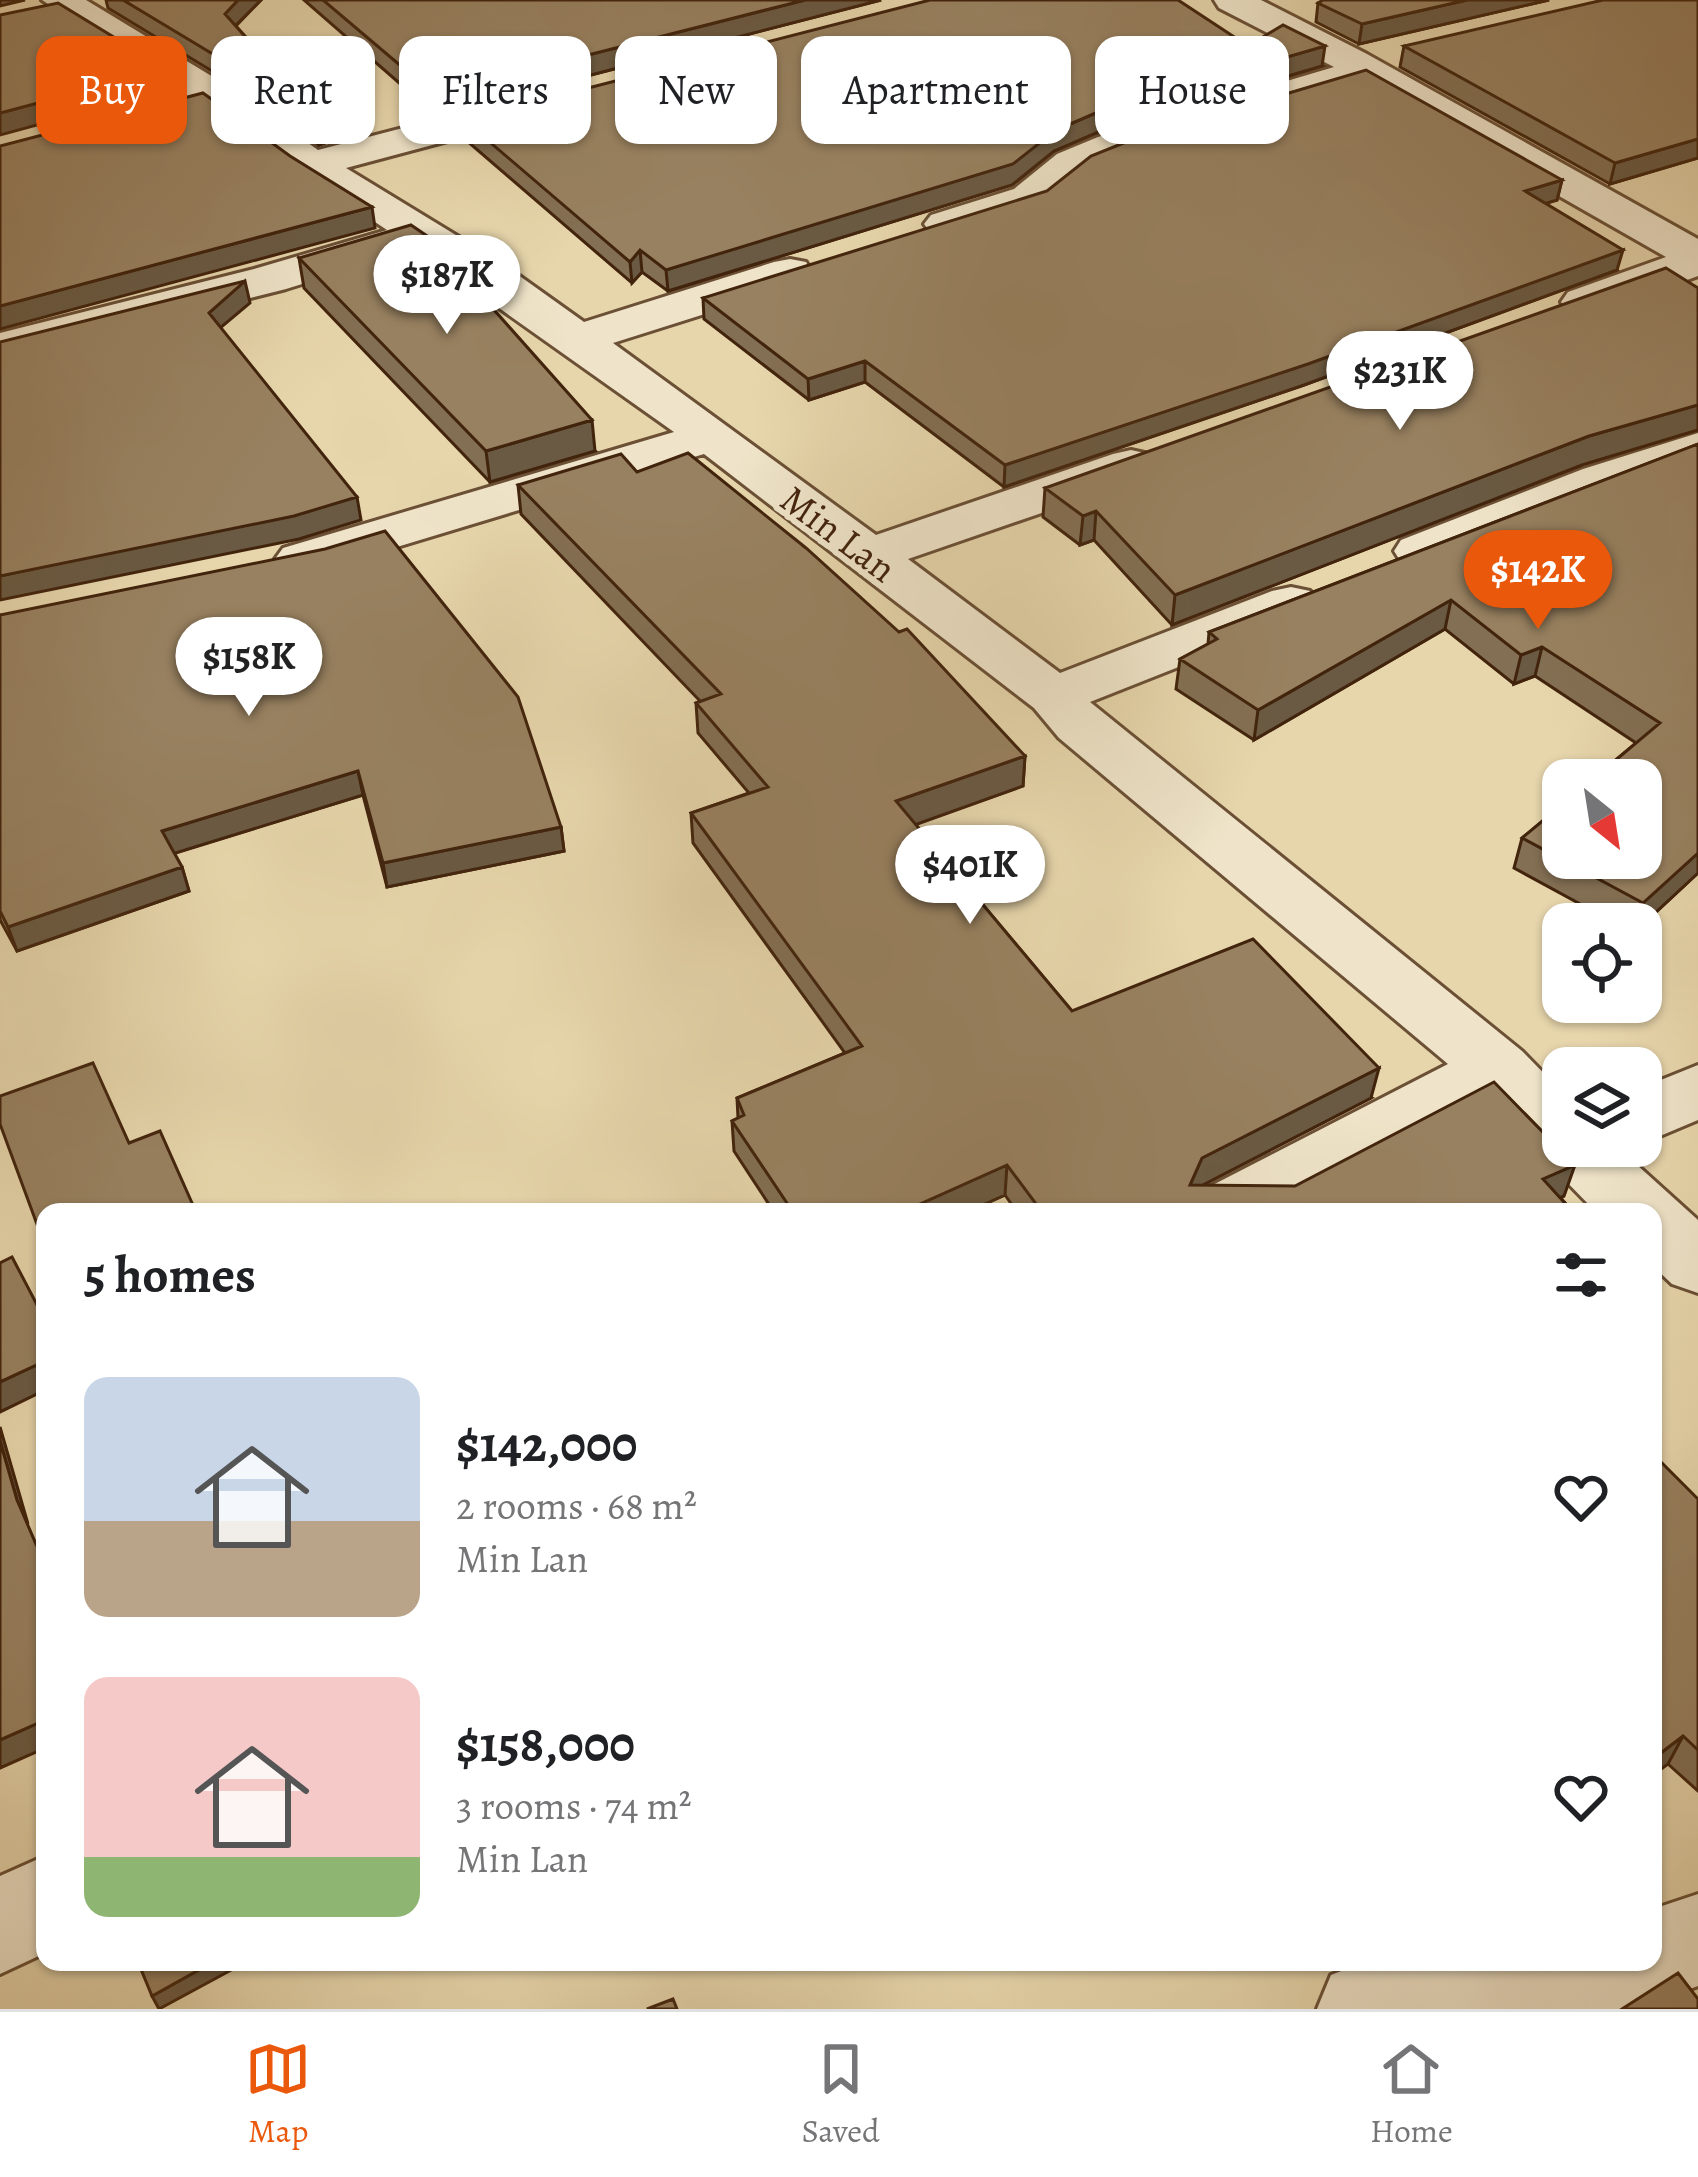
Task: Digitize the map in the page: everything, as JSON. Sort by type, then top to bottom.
[{"type":"street","points":[[1232,0],[1372,61],[1698,259]]},
{"type":"street","name":"Min Lan","points":[[60,6],[191,100],[311,164],[421,233],[712,436],[1054,697],[1078,725],[1498,1068],[1542,1113]]},
{"type":"street","points":[[916,233],[1029,198],[1072,164],[1113,146],[1372,61]]},
{"type":"street","points":[[311,164],[399,141]]},
{"type":"street","points":[[0,347],[270,279],[421,233]]},
{"type":"street","points":[[1534,321],[1698,259]]},
{"type":"street","points":[[577,339],[825,261]]},
{"type":"street","points":[[244,571],[310,557],[712,436]]},
{"type":"street","points":[[1054,697],[1601,480],[1698,448]]},
{"type":"street","points":[[868,555],[1171,451]]},
{"type":"street","points":[[1241,1203],[1498,1068]]},
{"type":"street","points":[[1662,1108],[1698,1090]]},
{"type":"street","name":"Min Lan","points":[[1596,1167],[1633,1203]]},
{"type":"street","points":[[1662,1230],[1698,1264]]},
{"type":"street","points":[[0,1928],[36,1906]]},
{"type":"street","points":[[1662,1953],[1698,1940]]},
{"type":"street","points":[[1366,2009],[1457,1971]]},
{"type":"street","points":[[1553,1971],[1595,1976],[1609,1971]]},
{"type":"building","points":[[123,0],[238,0],[225,14],[245,36],[211,36],[211,53]]},
{"type":"building","points":[[323,0],[805,0],[663,36],[615,36],[615,48],[591,54],[591,36],[399,36],[399,64],[375,44],[375,36],[366,36]]},
{"type":"building","points":[[930,0],[1178,0],[1233,36],[1095,36],[1095,113],[1071,124],[1071,36],[801,36],[801,144],[1038,144],[1013,164],[666,270],[640,250],[630,262],[492,144],[591,144],[591,87],[615,81],[615,144],[777,144],[777,39]]},
{"type":"building","points":[[1467,0],[1362,24],[1318,3]]},
{"type":"building","points":[[1603,0],[1698,0],[1698,139],[1615,163],[1404,46]]},
{"type":"building","points":[[58,3],[112,36],[36,36],[36,103],[0,113],[0,15]]},
{"type":"building","points":[[1283,25],[1325,46],[1289,56],[1289,36],[1265,36]]},
{"type":"building","points":[[1366,70],[1562,180],[1525,191],[1623,250],[1308,364],[1005,465],[865,361],[808,379],[703,298],[1047,191],[1091,156],[1121,144],[1289,144],[1289,93]]},
{"type":"building","points":[[203,93],[211,99],[211,144],[273,144],[372,207],[0,306],[0,146],[36,137],[36,144],[187,144],[187,97]]},
{"type":"building","points":[[411,225],[430,238],[592,420],[486,451],[299,258]]},
{"type":"building","points":[[1666,268],[1698,288],[1698,405],[1589,436],[1175,595],[1096,511],[1083,516],[1045,488]]},
{"type":"building","points":[[245,281],[209,313],[357,497],[294,516],[0,576],[0,342]]},
{"type":"building","points":[[1698,444],[1698,853],[1643,903],[1598,879],[1662,879],[1662,759],[1617,759],[1660,723],[1542,647],[1521,655],[1451,600],[1258,710],[1180,659],[1217,639],[1209,632]]},
{"type":"building","points":[[688,453],[806,548],[899,632],[907,629],[1025,756],[896,801],[1072,1011],[1253,939],[1379,1068],[1202,1158],[1190,1185],[1295,1186],[1494,1082],[1542,1131],[1542,1167],[1570,1167],[1543,1179],[1565,1203],[1035,1203],[1007,1165],[922,1203],[787,1203],[732,1121],[744,1115],[737,1098],[862,1046],[691,813],[768,787],[696,703],[721,694],[518,485],[621,454],[637,472]]},
{"type":"building","points":[[385,531],[518,697],[561,827],[383,863],[358,771],[162,831],[182,867],[8,927],[0,911],[0,615],[325,549]]},
{"type":"building","points":[[1542,821],[1542,849],[1522,838]]},
{"type":"building","points":[[93,1063],[129,1143],[160,1131],[192,1203],[36,1203],[36,1222],[0,1124],[0,1096]]},
{"type":"building","points":[[12,1257],[36,1303],[36,1365],[0,1382],[0,1263]]},
{"type":"building","points":[[0,1441],[36,1544],[36,1724],[0,1740]]},
{"type":"building","points":[[1662,1463],[1698,1499],[1698,1750],[1683,1736],[1662,1752]]},
{"type":"building","points":[[142,1971],[197,1971],[152,1996]]},
{"type":"building","points":[[1678,1973],[1698,1999],[1698,2009],[1622,2009]]},
{"type":"building","points":[[673,1999],[677,2009],[647,2009]]}]
